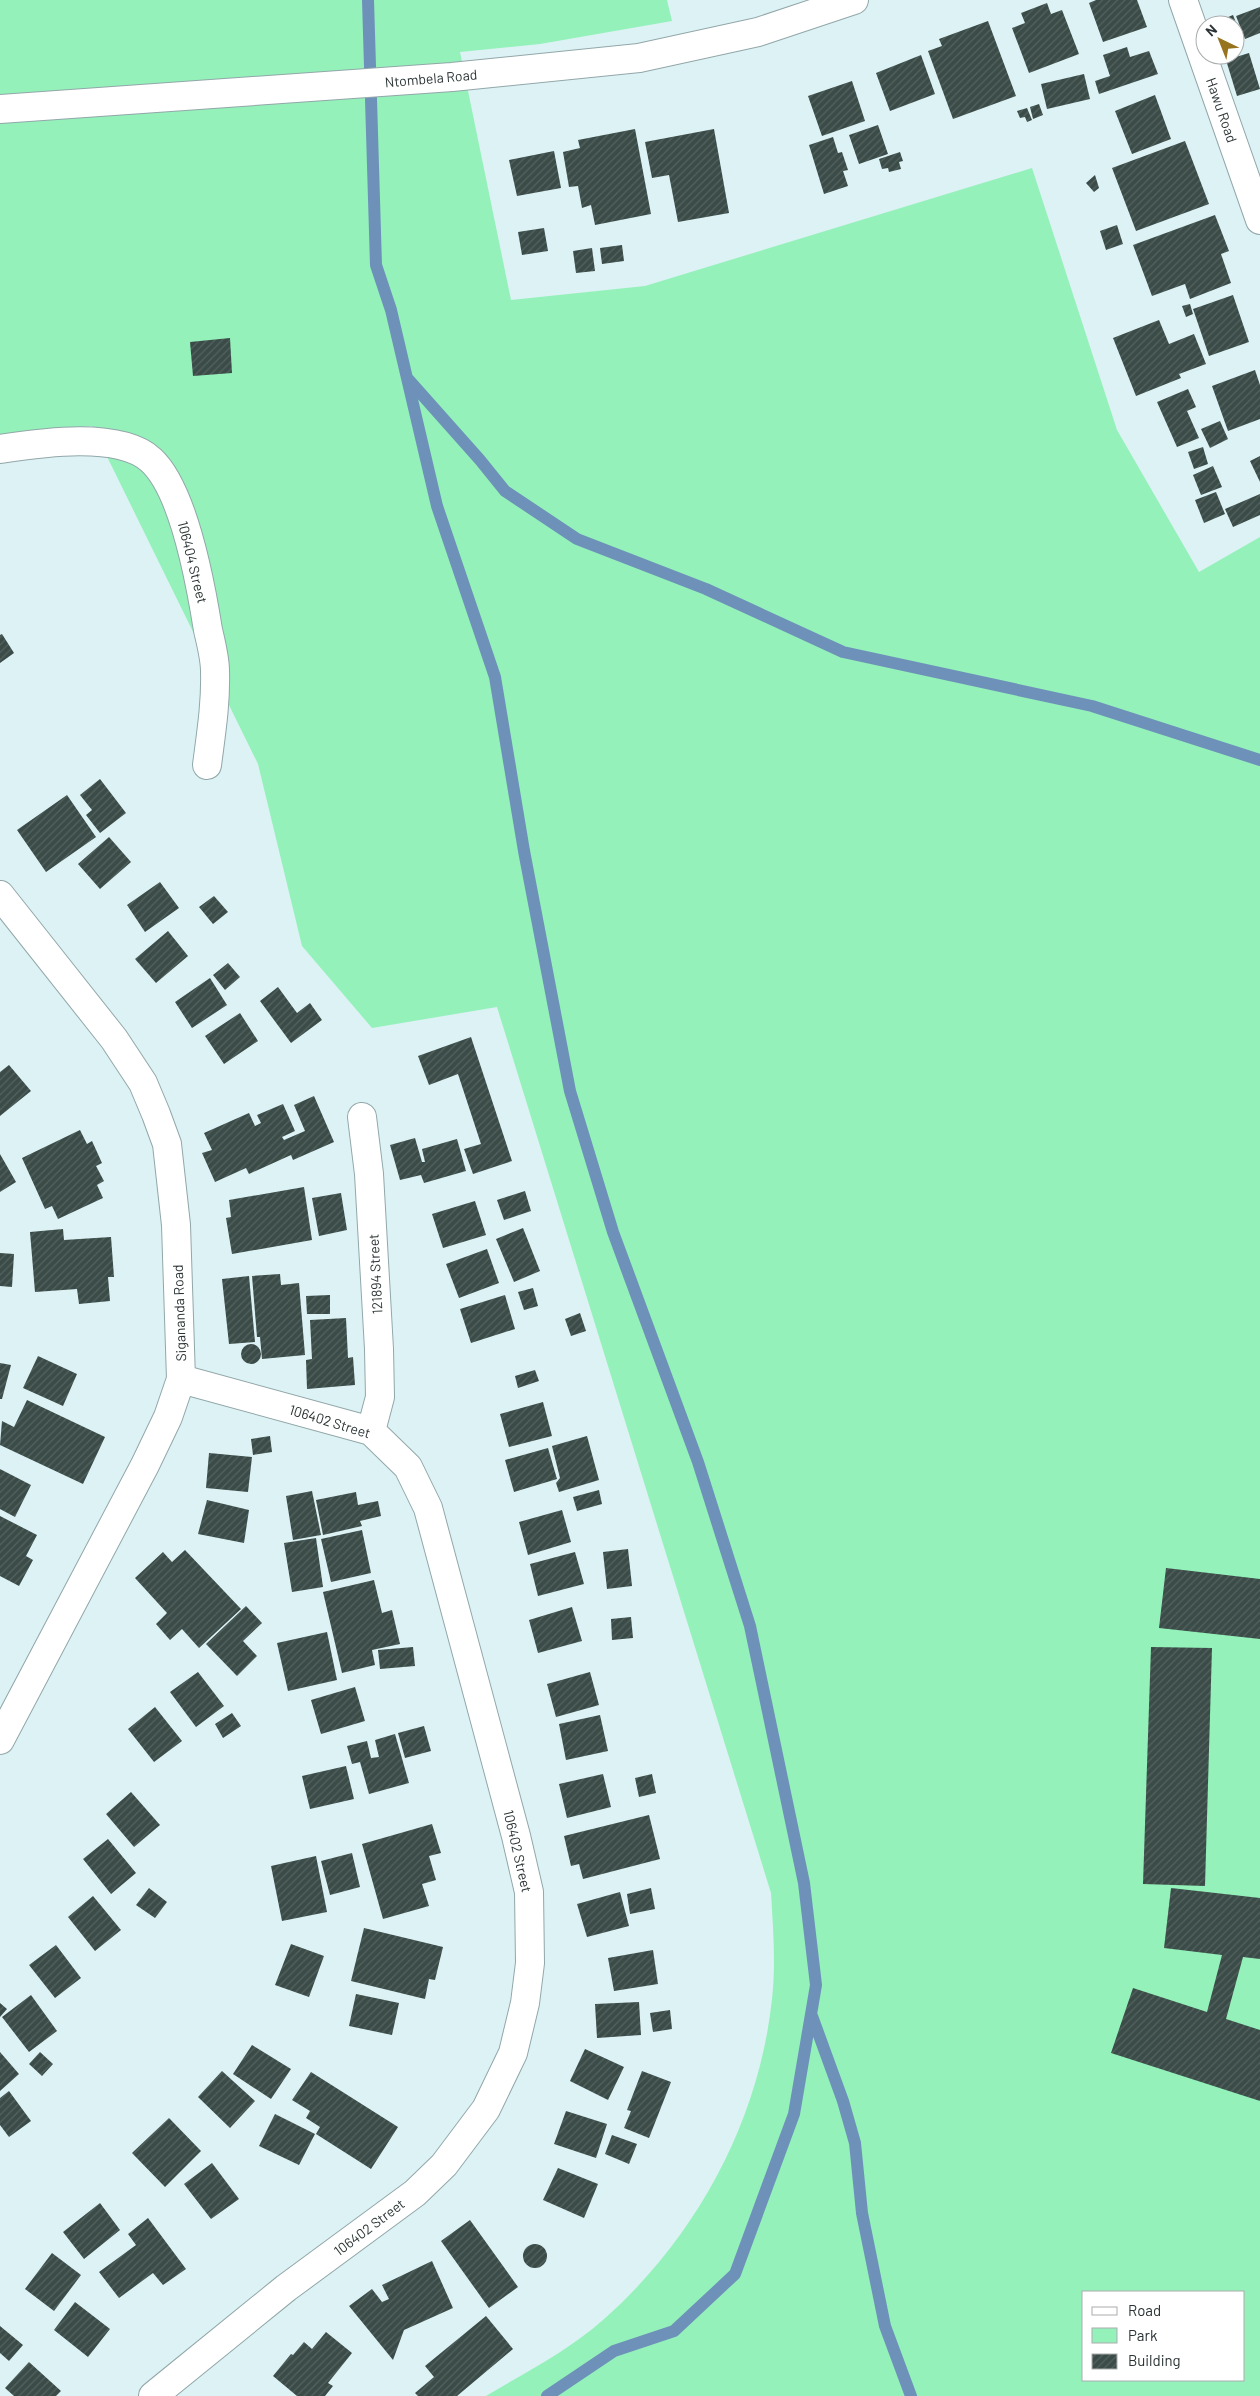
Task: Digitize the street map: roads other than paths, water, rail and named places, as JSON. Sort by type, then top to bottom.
[{"type":"street","name":"Ntombela Road","points":[[0,109],[452,77],[639,58],[758,32],[854,0]]},
{"type":"street","name":"Hawu Road","points":[[1183,0],[1258,207]]},
{"type":"street","name":"106404 Street","points":[[0,449],[69,441],[104,443],[133,450],[151,460],[164,476],[185,522],[202,591],[215,670],[214,710],[207,765]]},
{"type":"street","name":"Sigananda Road","points":[[0,896],[114,1039],[143,1083],[156,1114],[167,1144],[176,1225],[181,1379],[168,1417],[146,1465],[0,1740]]},
{"type":"street","name":"121894 Street","points":[[362,1117],[369,1174],[379,1349],[380,1397],[371,1431]]},
{"type":"street","name":"106402 Street","points":[[153,2396],[286,2288],[414,2193],[444,2166],[486,2109],[513,2052],[525,2003],[530,1963],[529,1892],[516,1836],[428,1508],[408,1467],[371,1431],[181,1379]]},
{"type":"waterway","points":[[368,0],[376,265],[391,310],[437,506],[495,677],[524,851],[570,1091],[613,1232],[698,1462],[750,1626],[804,1883],[816,1985],[794,2114],[735,2274],[674,2331],[614,2351],[547,2396]]},
{"type":"waterway","points":[[408,379],[505,491],[577,539],[706,589],[843,652],[1092,706],[1260,760]]},
{"type":"waterway","points":[[812,2016],[843,2101],[855,2143],[862,2213],[885,2326],[911,2396]]}]
